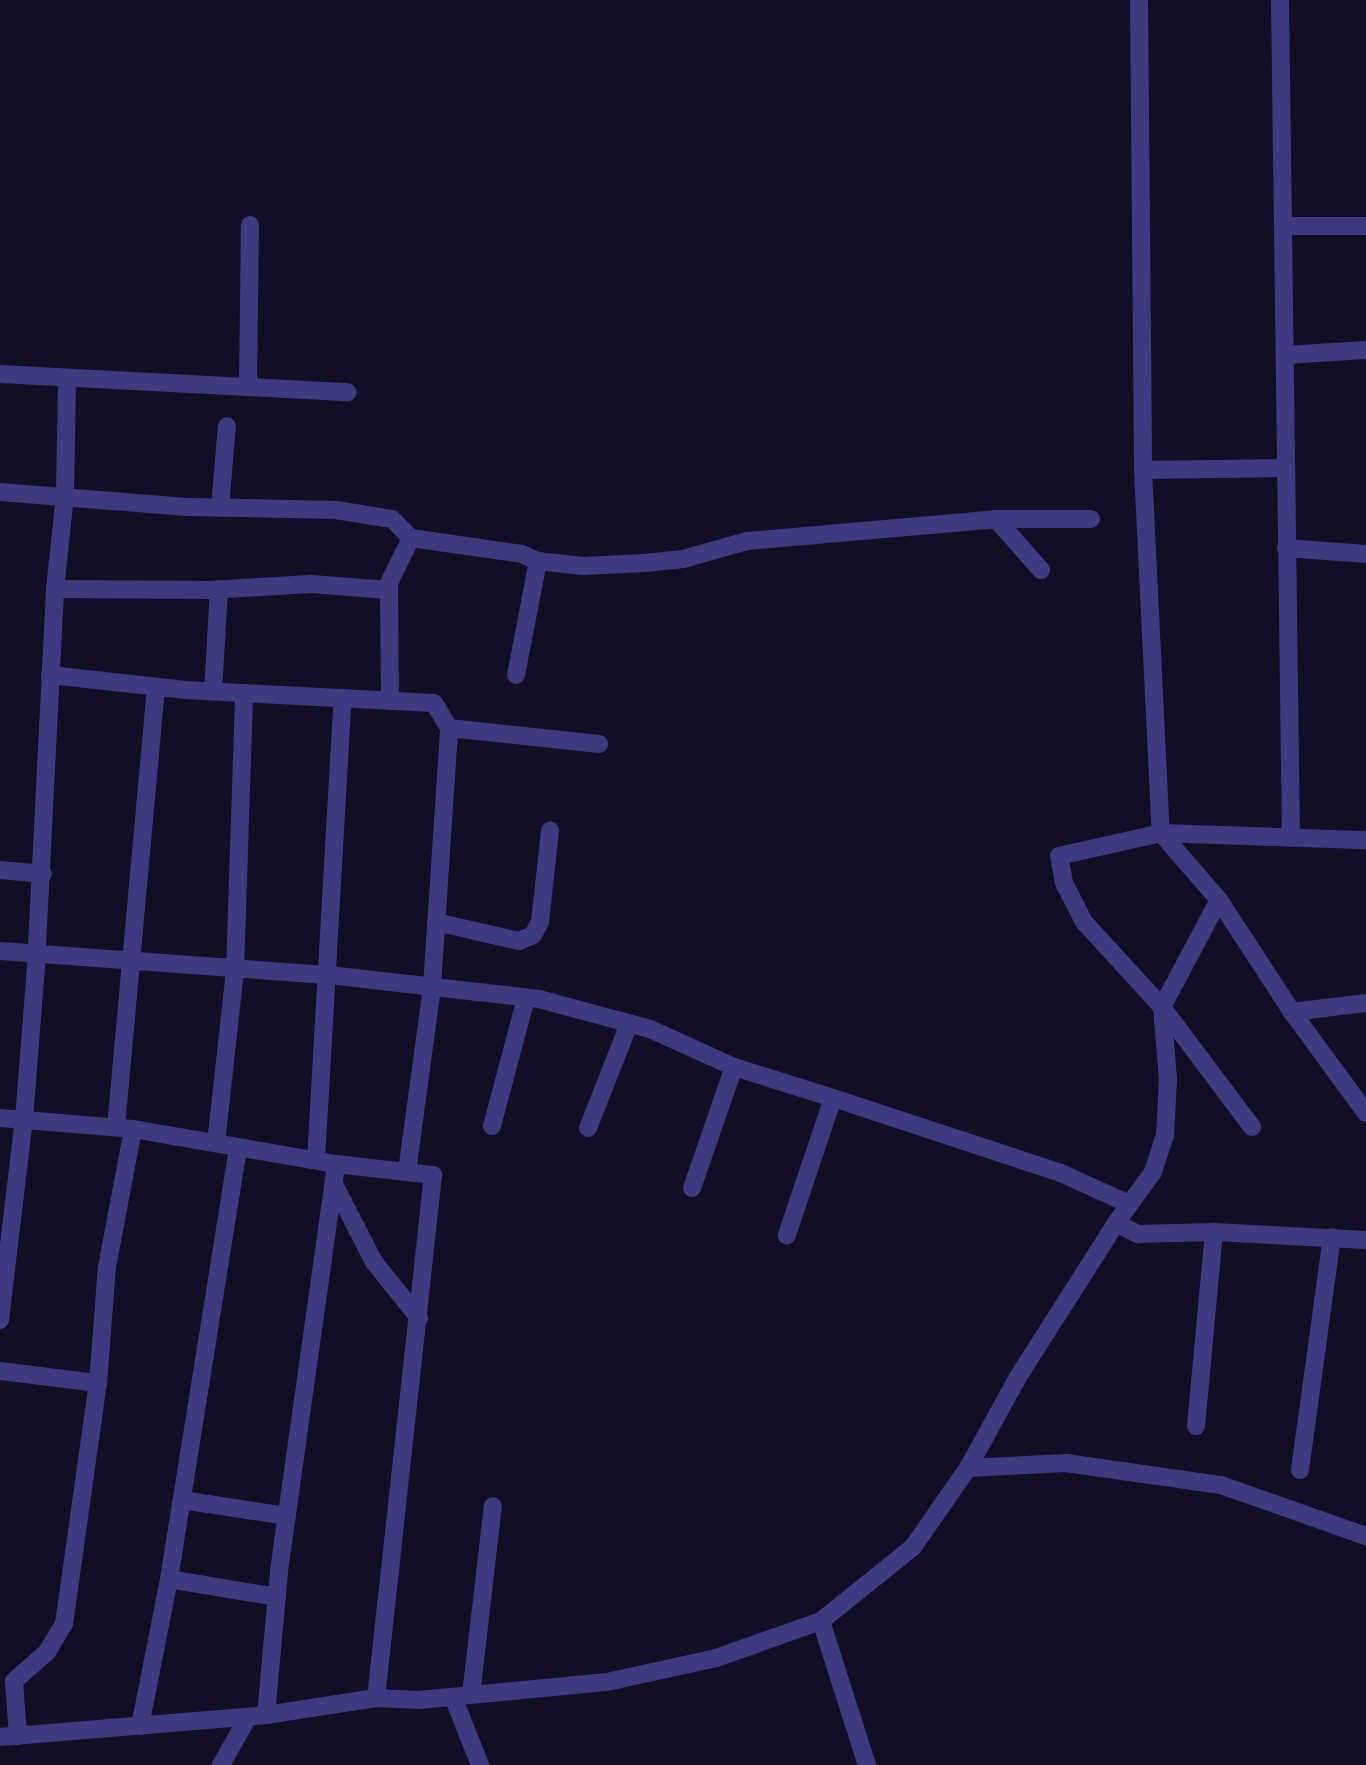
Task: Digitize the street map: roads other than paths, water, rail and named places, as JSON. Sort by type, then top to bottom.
[{"type":"street","points":[[1139,0],[1143,470],[1161,833],[1219,900],[1292,1012],[1366,1113]]},
{"type":"street","points":[[1280,0],[1291,838]]},
{"type":"street","points":[[248,386],[250,225]]},
{"type":"street","points":[[1285,226],[1366,226]]},
{"type":"street","points":[[1285,355],[1366,350]]},
{"type":"street","points":[[0,374],[348,392]]},
{"type":"street","points":[[0,1320],[24,1120],[43,874],[55,589],[65,496],[67,378]]},
{"type":"street","points":[[220,507],[227,426]]},
{"type":"street","points":[[1143,470],[1284,468]]},
{"type":"street","points":[[0,492],[378,516],[403,525],[411,538],[582,566],[683,559],[747,542],[996,519],[1091,519]]},
{"type":"street","points":[[996,519],[1042,570]]},
{"type":"street","points":[[390,701],[390,590],[411,538]]},
{"type":"street","points":[[1286,548],[1366,554]]},
{"type":"street","points":[[516,675],[538,560]]},
{"type":"street","points":[[55,589],[219,590],[310,584],[390,590]]},
{"type":"street","points":[[213,691],[219,590]]},
{"type":"street","points":[[50,676],[156,687],[434,703],[449,728],[432,987],[407,1172]]},
{"type":"street","points":[[156,687],[125,1128],[107,1267],[98,1382],[64,1624],[47,1652],[14,1680],[9,1736],[257,1716],[376,1698],[462,1696],[656,1674],[821,1621],[913,1547],[968,1468],[1018,1377],[1152,1172],[1165,1136],[1168,1079],[1162,1008],[1219,900]]},
{"type":"street","points":[[216,1143],[235,970],[244,693]]},
{"type":"street","points":[[316,1160],[344,698]]},
{"type":"street","points":[[449,728],[600,744]]},
{"type":"street","points":[[436,922],[519,941],[533,935],[540,922],[550,831]]},
{"type":"street","points":[[1252,1127],[1162,1008],[1084,922],[1064,882],[1060,856],[1161,833],[1366,840]]},
{"type":"street","points":[[0,870],[43,874]]},
{"type":"street","points":[[0,951],[329,976],[526,998],[629,1024],[734,1067],[1061,1173],[1129,1204]]},
{"type":"street","points":[[492,1126],[526,998]]},
{"type":"street","points":[[1292,1012],[1366,1003]]},
{"type":"street","points":[[588,1128],[629,1024]]},
{"type":"street","points":[[692,1188],[734,1067]]},
{"type":"street","points":[[786,1235],[833,1098]]},
{"type":"street","points":[[0,1118],[125,1128],[316,1160],[335,1173],[374,1262],[419,1318]]},
{"type":"street","points":[[140,1726],[169,1580],[238,1147]]},
{"type":"street","points":[[335,1173],[433,1175],[376,1698]]},
{"type":"street","points":[[220,1765],[257,1716],[335,1173]]},
{"type":"street","points":[[1116,1223],[1138,1234],[1214,1232],[1366,1240]]},
{"type":"street","points":[[1196,1426],[1214,1232]]},
{"type":"street","points":[[1300,1470],[1332,1238]]},
{"type":"street","points":[[0,1371],[98,1382]]},
{"type":"street","points":[[968,1468],[1066,1463],[1221,1485],[1366,1536]]},
{"type":"street","points":[[182,1500],[287,1516]]},
{"type":"street","points":[[480,1765],[462,1696],[493,1506]]},
{"type":"street","points":[[169,1580],[276,1598]]},
{"type":"street","points":[[821,1621],[867,1765]]}]
